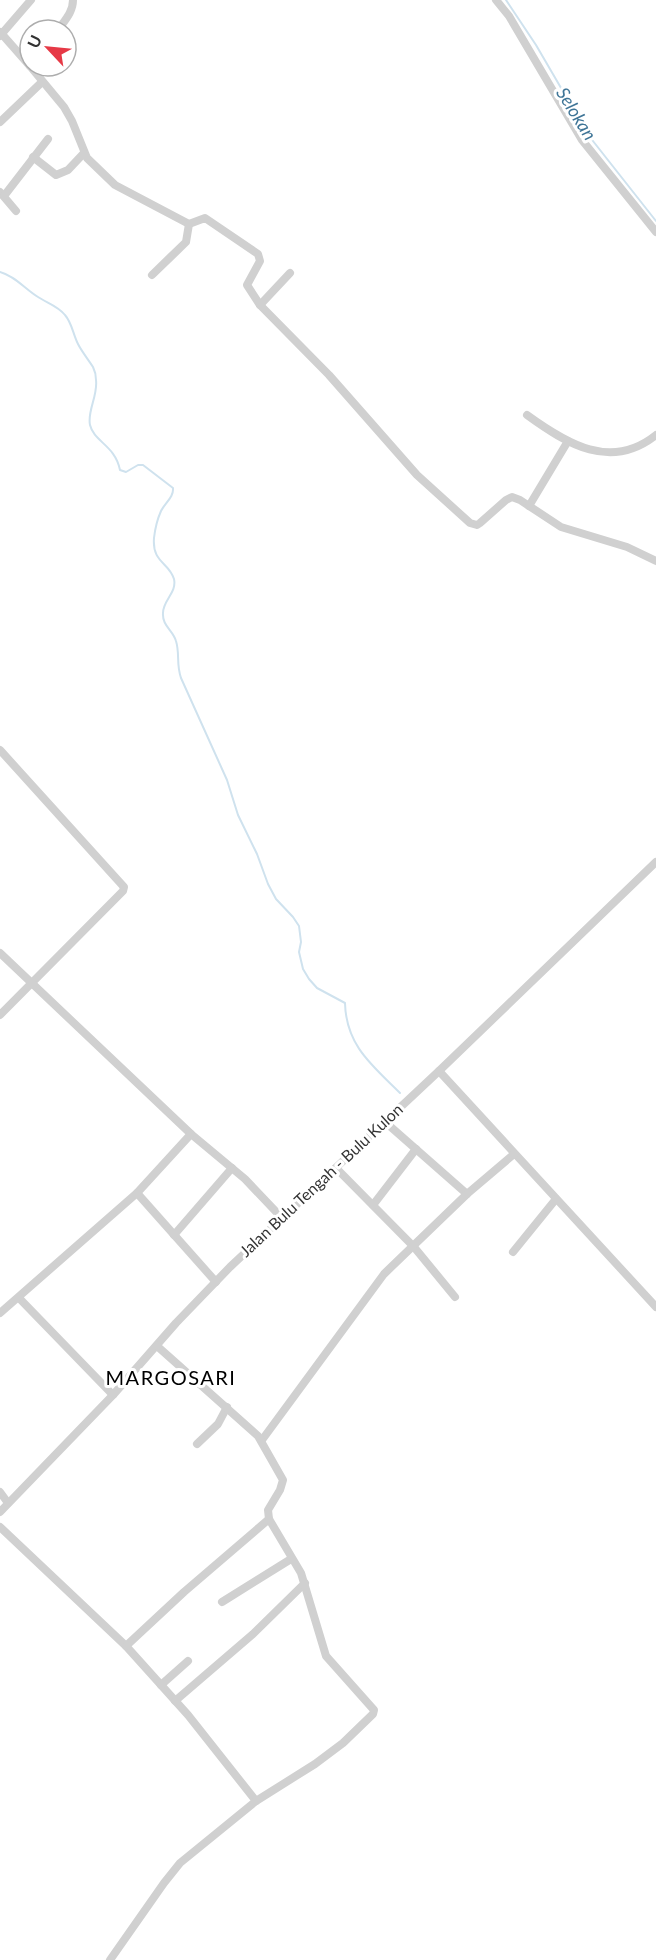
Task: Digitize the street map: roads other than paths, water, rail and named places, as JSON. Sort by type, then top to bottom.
[{"type":"street","points":[[18,52],[1,34],[31,0]]},
{"type":"street","points":[[67,18],[71,12],[73,0]]},
{"type":"street","points":[[496,0],[509,16],[582,140],[656,232]]},
{"type":"street","points":[[39,78],[64,107],[84,153],[115,184],[189,224],[205,218],[258,254],[260,261],[247,285],[260,304],[329,375],[417,475],[470,524],[477,525],[509,498],[516,498],[561,527],[627,547],[656,561]]},
{"type":"street","points":[[0,122],[42,82]]},
{"type":"street","points":[[16,211],[2,194],[48,139]]},
{"type":"street","points":[[33,157],[56,175],[68,170],[84,153]]},
{"type":"street","points":[[152,275],[186,242],[189,224]]},
{"type":"street","points":[[260,304],[290,273]]},
{"type":"street","points":[[527,415],[568,441],[595,452],[622,452],[644,445],[656,435]]},
{"type":"street","points":[[529,506],[568,441]]},
{"type":"street","points":[[0,750],[124,887],[123,891],[0,1015]]},
{"type":"street","name":"Jalan Bulu Tengah - Bulu Kulon","points":[[0,1512],[113,1395],[216,1282],[656,862]]},
{"type":"street","points":[[0,953],[191,1134],[232,1168],[282,1218]]},
{"type":"street","points":[[439,1071],[656,1307]]},
{"type":"street","points":[[384,1121],[467,1194]]},
{"type":"street","points":[[0,1313],[137,1193],[191,1134]]},
{"type":"street","points":[[373,1205],[416,1149]]},
{"type":"street","points":[[262,1440],[384,1274],[467,1194],[514,1154]]},
{"type":"street","points":[[174,1236],[232,1168]]},
{"type":"street","points":[[336,1168],[414,1247],[455,1297]]},
{"type":"street","points":[[137,1193],[216,1282]]},
{"type":"street","points":[[513,1252],[556,1199]]},
{"type":"street","points":[[19,1298],[113,1395]]},
{"type":"street","points":[[111,1960],[164,1882],[180,1863],[256,1801],[315,1764],[343,1743],[370,1717],[374,1710],[326,1656],[301,1573],[269,1520],[268,1510],[283,1480],[262,1440],[157,1346]]},
{"type":"street","points":[[197,1444],[218,1424],[227,1407]]},
{"type":"street","points":[[0,1492],[8,1503]]},
{"type":"street","points":[[126,1646],[184,1592],[269,1520]]},
{"type":"street","points":[[0,1527],[126,1646],[188,1715],[256,1801]]},
{"type":"street","points":[[222,1602],[291,1558]]},
{"type":"street","points":[[175,1701],[253,1634],[305,1583]]},
{"type":"street","points":[[161,1685],[188,1661]]},
{"type":"waterway","name":"Selokan","points":[[506,0],[536,45],[589,136],[656,221]]},
{"type":"waterway","points":[[0,272],[10,276],[56,307],[67,318],[78,344],[95,373],[96,386],[89,420],[92,431],[114,455],[120,470],[126,472],[138,465],[143,465],[173,488],[158,518],[154,546],[158,557],[172,573],[174,579],[174,588],[165,604],[163,617],[176,641],[181,678],[227,780],[238,815],[257,854],[268,884],[276,899],[299,926],[301,942],[299,952],[303,969],[317,988],[345,1003],[350,1031],[356,1043],[371,1064],[400,1093]]},
{"type":"district","name":"MARGOSARI","points":[[171,1378]]}]
